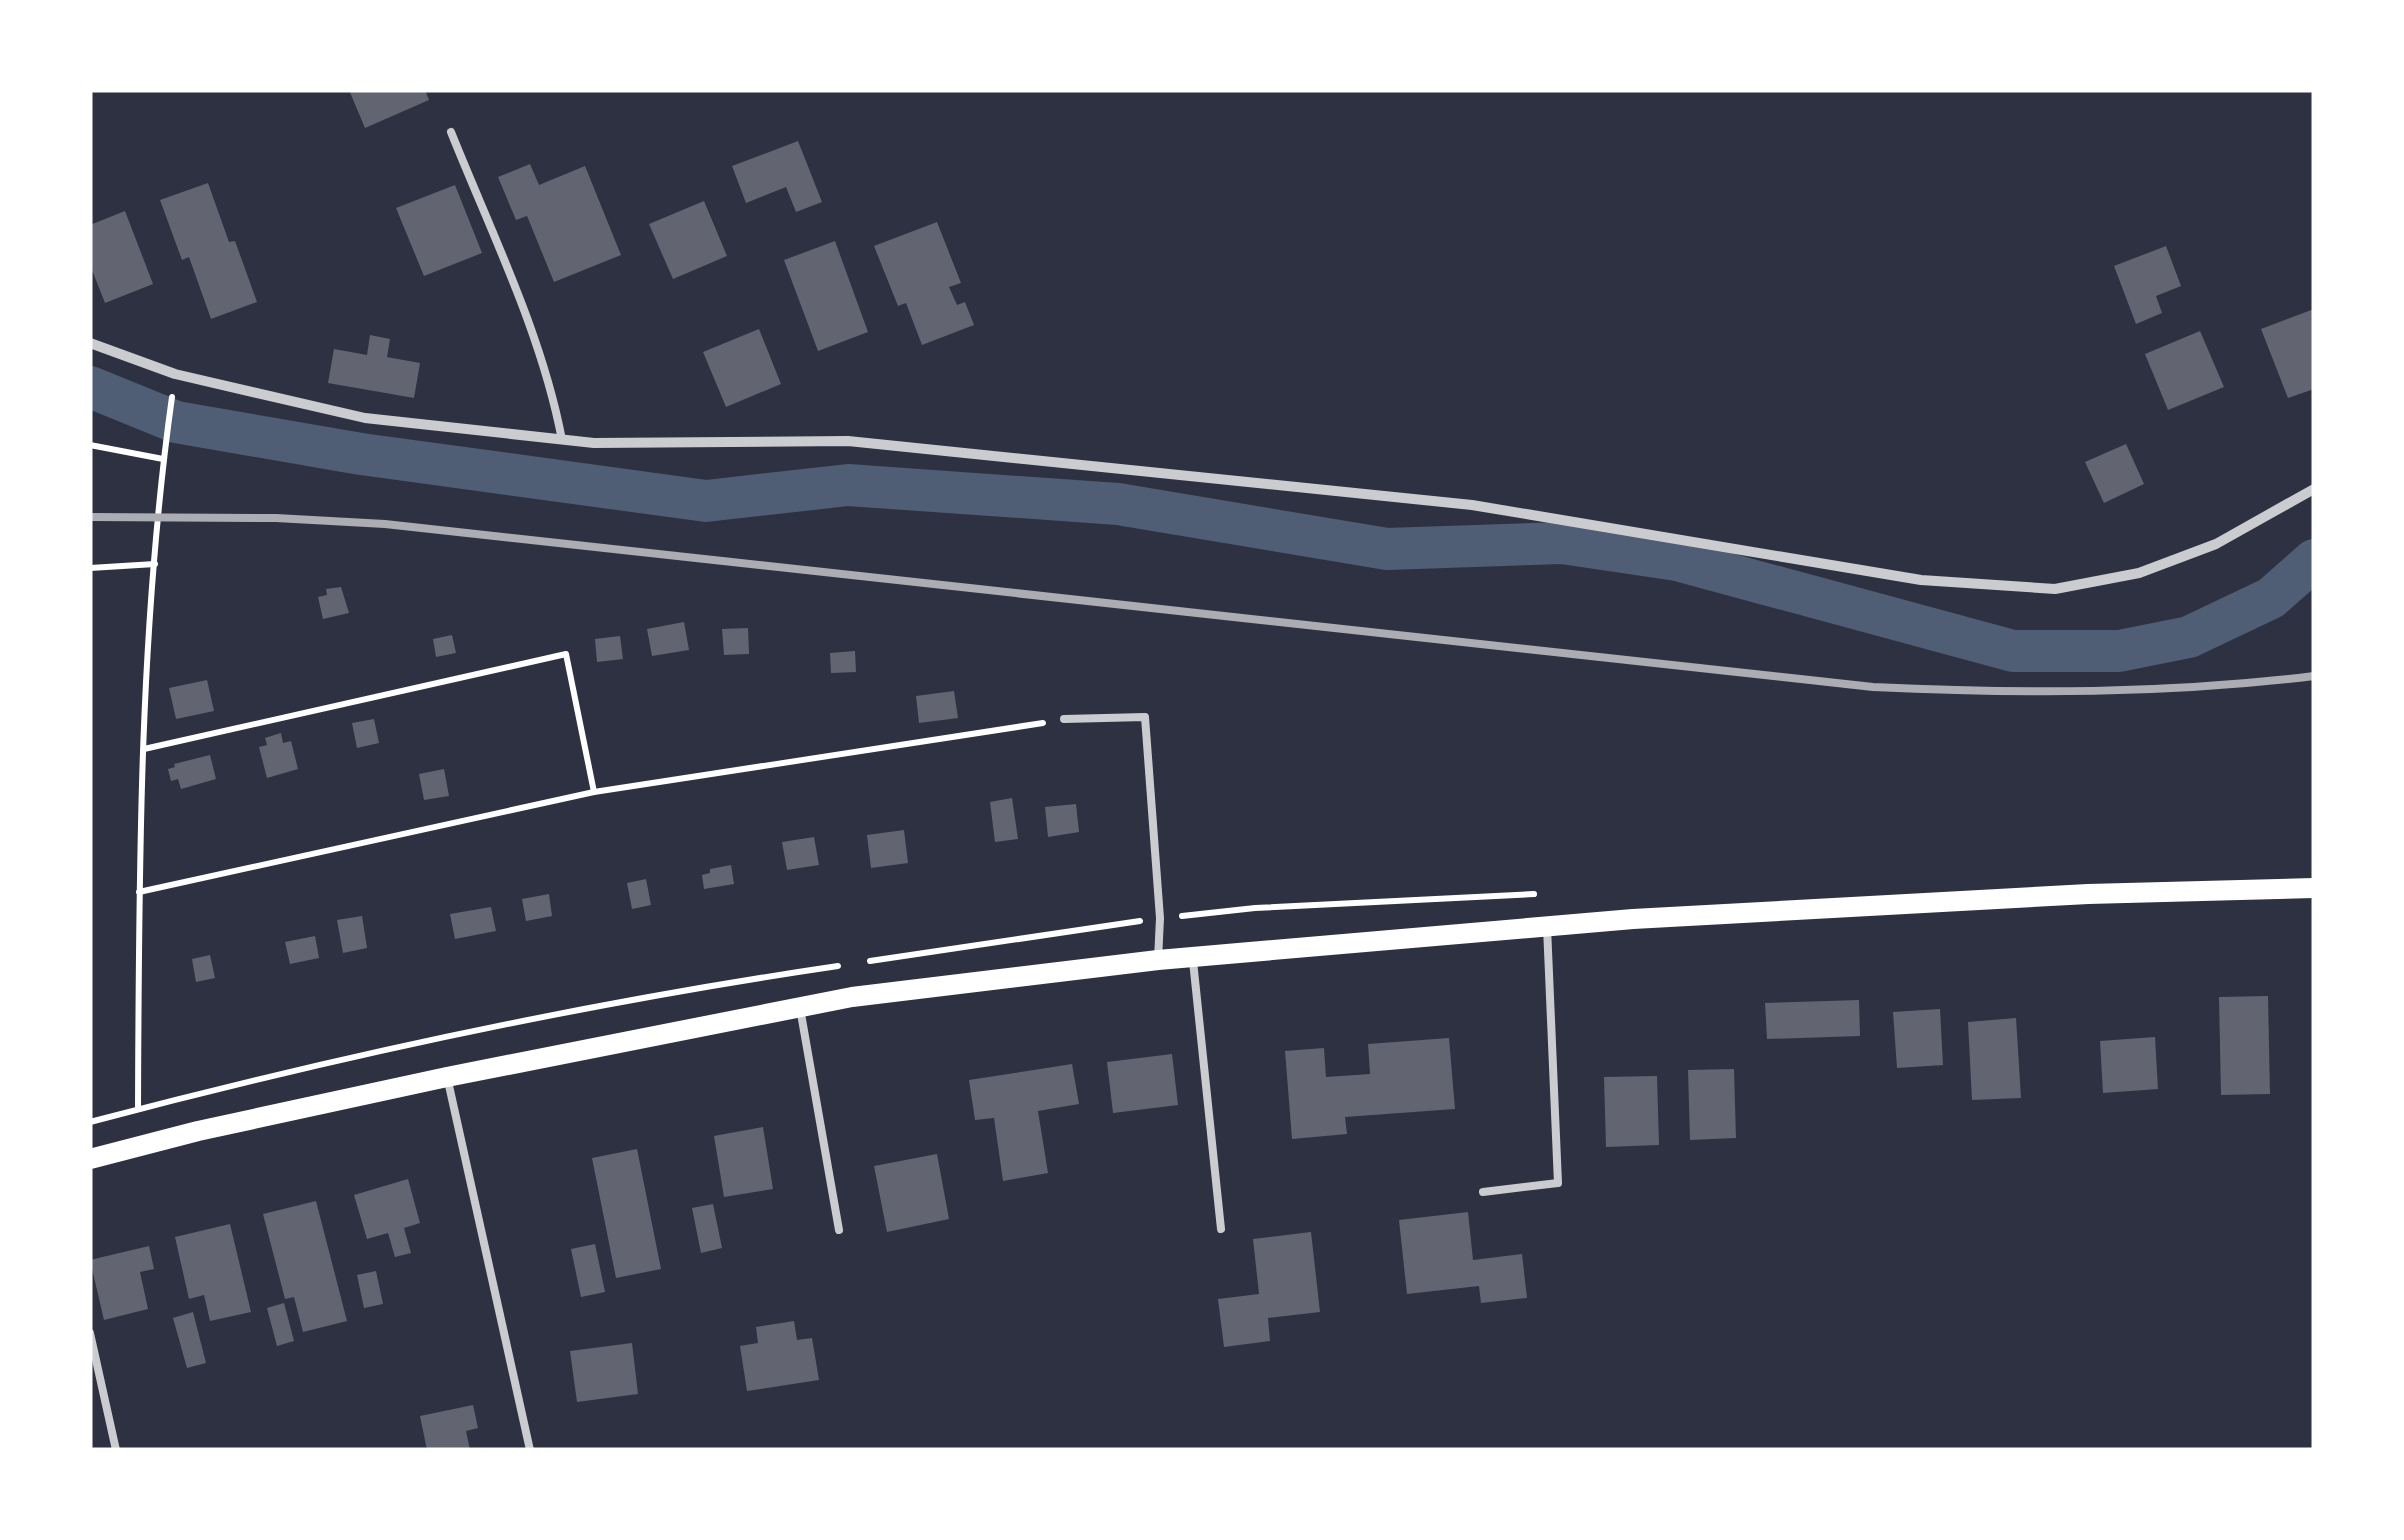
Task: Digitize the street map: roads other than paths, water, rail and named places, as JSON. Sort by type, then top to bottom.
[{"type":"main road","points":[[90,1159],[447,1076],[852,997],[1192,956],[1547,926],[2088,894],[2314,888]]},
{"type":"street","points":[[90,343],[175,374],[366,418],[594,443],[848,441],[1472,505],[1921,580],[2054,589],[2138,572],[2216,544],[2314,489]]},
{"type":"lane","points":[[450,132],[526,318],[554,400],[562,440]]},
{"type":"lane","points":[[1064,719],[1144,717],[1160,918],[1158,960]]},
{"type":"lane","points":[[1482,1192],[1558,1183],[1547,926]]},
{"type":"lane","points":[[1192,956],[1221,1229]]},
{"type":"lane","points":[[800,1008],[839,1230]]},
{"type":"lane","points":[[447,1076],[530,1450]]},
{"type":"lane","points":[[90,1333],[116,1450]]},
{"type":"waterway","points":[[90,387],[176,422],[361,454],[706,501],[848,485],[1118,504],[1387,549],[1562,543],[1677,560],[2013,651],[2119,651],[2189,637],[2271,598],[2314,560]]},
{"type":"railway","points":[[90,517],[276,518],[385,524],[1873,687],[2094,691],[2314,676]]}]
